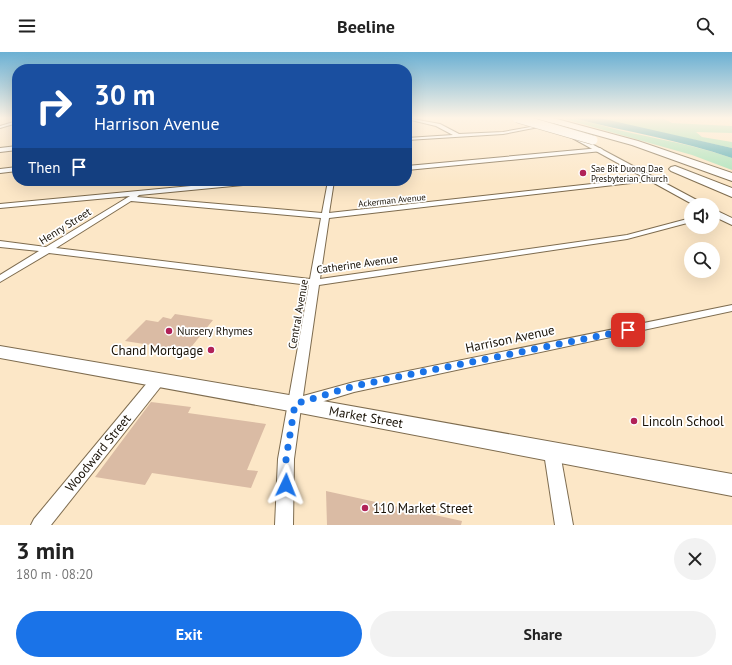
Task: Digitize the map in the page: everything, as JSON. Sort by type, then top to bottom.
[{"type":"highway","points":[[589,140],[663,160],[732,186]]},
{"type":"highway","points":[[590,140],[660,164],[732,193]]},
{"type":"highway","points":[[624,140],[732,178]]},
{"type":"main road","name":"Market Street","points":[[0,353],[295,404],[732,485]]},
{"type":"street","points":[[591,140],[654,179],[688,198]]},
{"type":"street","points":[[412,167],[598,143]]},
{"type":"street","points":[[0,150],[12,149]]},
{"type":"street","points":[[0,171],[12,170]]},
{"type":"street","name":"Ackerman Avenue","points":[[131,199],[326,216],[654,179]]},
{"type":"street","points":[[0,206],[208,186]]},
{"type":"street","name":"Central Avenue","points":[[284,525],[286,459],[330,186]]},
{"type":"street","name":"Henry Street","points":[[0,279],[141,192]]},
{"type":"street","points":[[720,216],[732,222]]},
{"type":"street","name":"Catherine Avenue","points":[[0,244],[315,283],[627,237],[684,222]]},
{"type":"street","name":"Harrison Avenue","points":[[295,404],[354,386],[732,308]]},
{"type":"street","name":"Woodward Street","points":[[40,525],[157,381]]},
{"type":"street","points":[[552,452],[564,525]]},
{"type":"green space","points":[[639,140],[663,140],[718,153],[732,158],[732,170],[692,155]]},
{"type":"green space","points":[[696,140],[720,140],[732,142],[732,148]]},
{"type":"water","points":[[669,140],[697,140],[732,148],[732,158],[693,146]]},
{"type":"building","name":"Nursery Rhymes","points":[[175,314],[213,320],[188,351],[125,341],[146,320],[158,322],[163,317],[171,319]]},
{"type":"building","points":[[151,402],[191,407],[188,413],[266,424],[247,470],[258,471],[251,488],[152,473],[145,485],[95,477]]},
{"type":"building","name":"110 Market Street","points":[[326,491],[462,521],[461,525],[327,525]]},
{"type":"place","name":"Sae Bit Duong Dae Presbyterian Church","points":[[583,173]]},
{"type":"place","name":"Nursery Rhymes","points":[[169,331]]},
{"type":"place","name":"Chand Mortgage","points":[[211,350]]},
{"type":"place","name":"Lincoln School","points":[[634,421]]},
{"type":"place","name":"110 Market Street","points":[[365,508]]},
{"type":"route","points":[[286,485],[286,459],[295,404],[354,386],[628,330]]}]
